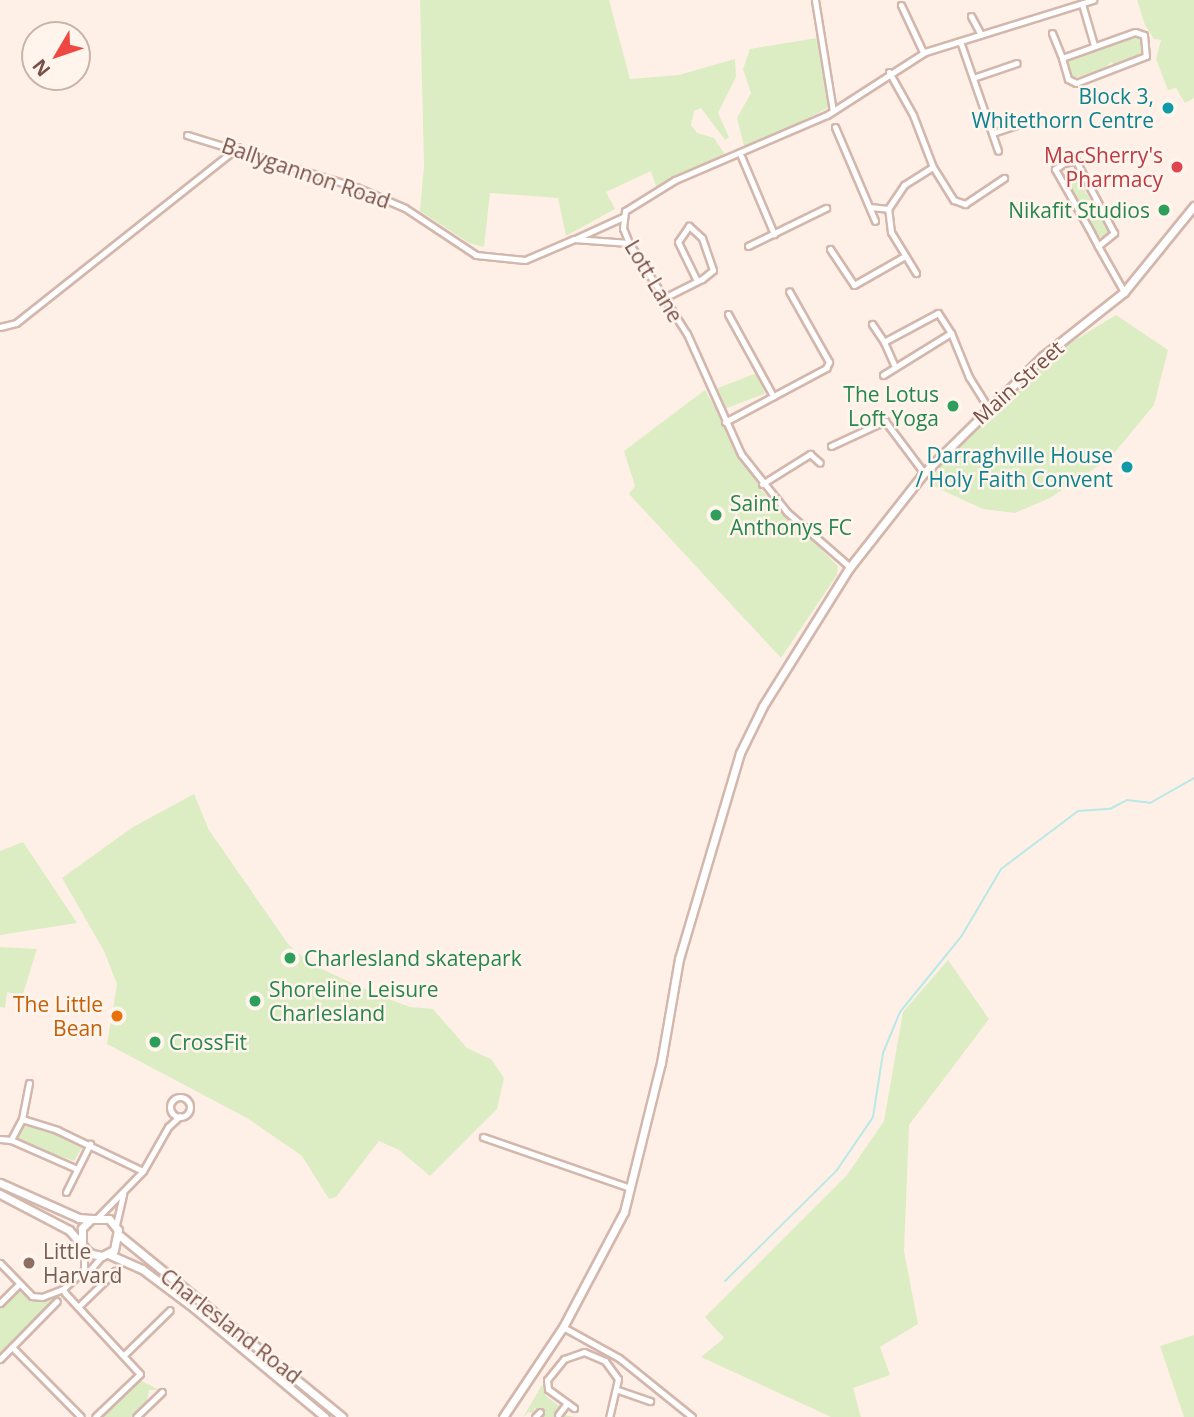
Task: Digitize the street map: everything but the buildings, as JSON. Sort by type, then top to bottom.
[{"type":"main road","name":"Main Street","points":[[503,1417],[564,1327],[615,1235],[630,1188],[663,1053],[678,958],[740,753],[793,654],[850,567],[924,473],[988,407],[1124,292],[1194,206]]},
{"type":"main road","points":[[0,1183],[79,1218],[94,1218],[116,1225],[119,1235],[117,1246],[105,1255],[83,1246],[69,1230],[0,1194]]},
{"type":"main road","points":[[83,1246],[82,1228],[94,1218]]},
{"type":"main road","name":"Charlesland Road","points":[[119,1235],[342,1417]]},
{"type":"main road","name":"Charlesland Road","points":[[105,1255],[142,1269],[194,1308],[325,1417]]},
{"type":"street","points":[[815,0],[833,111]]},
{"type":"street","name":"Lott Lane","points":[[850,567],[814,540],[762,484],[724,422],[695,351],[629,243],[623,217],[642,198],[675,180],[741,156],[833,111],[923,52],[1093,0]]},
{"type":"street","points":[[1082,4],[1094,45]]},
{"type":"street","points":[[901,5],[923,52]]},
{"type":"street","points":[[971,16],[981,35]]},
{"type":"street","points":[[1052,33],[1068,79],[1076,83],[1139,60],[1149,49],[1144,35],[1135,32],[1062,58]]},
{"type":"street","points":[[960,41],[998,151]]},
{"type":"street","points":[[973,78],[1017,63]]},
{"type":"street","points":[[889,72],[914,115],[933,167],[960,204],[1004,177]]},
{"type":"street","points":[[993,133],[1037,118]]},
{"type":"street","points":[[835,127],[875,221]]},
{"type":"street","name":"Ballygannon Road","points":[[187,135],[238,147],[405,208],[476,255],[525,260],[623,217]]},
{"type":"street","points":[[0,327],[16,323],[238,147]]},
{"type":"street","points":[[741,156],[774,234]]},
{"type":"street","points":[[1098,246],[1114,233],[1076,161],[1065,163],[1055,169],[1098,246],[1124,292]]},
{"type":"street","points":[[916,273],[903,257],[891,232],[888,209],[904,186],[933,167]]},
{"type":"street","points":[[870,207],[888,209]]},
{"type":"street","points":[[748,246],[826,208]]},
{"type":"street","points":[[662,299],[697,281],[710,274],[713,265],[699,233],[689,226],[678,242],[697,281]]},
{"type":"street","name":"Ballygannon Road","points":[[574,239],[629,243]]},
{"type":"street","points":[[830,249],[854,285],[903,257]]},
{"type":"street","points":[[724,422],[826,368],[828,362],[789,291]]},
{"type":"street","points":[[884,342],[935,313],[951,333],[968,377],[988,407]]},
{"type":"street","points":[[728,314],[773,396]]},
{"type":"street","points":[[872,324],[894,364]]},
{"type":"street","points":[[883,374],[894,364],[951,333]]},
{"type":"street","points":[[831,446],[884,421],[924,473]]},
{"type":"street","points":[[762,484],[810,454],[820,463]]},
{"type":"street","points":[[11,1140],[22,1119],[29,1083]]},
{"type":"street","points":[[94,1218],[123,1194],[143,1171],[168,1127],[189,1110],[186,1099],[174,1099],[168,1127]]},
{"type":"street","points":[[171,1111],[180,1116]]},
{"type":"street","points":[[22,1119],[90,1144],[143,1171]]},
{"type":"street","points":[[483,1137],[630,1188]]},
{"type":"street","points":[[0,1139],[11,1140],[77,1168]]},
{"type":"street","points":[[66,1192],[90,1144]]},
{"type":"street","points":[[116,1225],[123,1194]]},
{"type":"street","points":[[83,1246],[84,1270]]},
{"type":"street","points":[[0,1264],[35,1297],[63,1289],[84,1270],[89,1271],[105,1255]]},
{"type":"street","points":[[78,1307],[115,1271]]},
{"type":"street","points":[[0,1303],[19,1284]]},
{"type":"street","points":[[63,1289],[141,1374],[96,1417]]},
{"type":"street","points":[[0,1359],[57,1301]]},
{"type":"street","points":[[124,1355],[170,1310]]},
{"type":"street","points":[[564,1327],[620,1357],[681,1415],[692,1417]]},
{"type":"street","points":[[12,1347],[81,1417]]},
{"type":"street","points":[[574,1408],[548,1389],[547,1380],[574,1353],[584,1352],[605,1361],[618,1379],[618,1390],[609,1417]]},
{"type":"street","points":[[618,1390],[650,1401]]},
{"type":"street","points":[[136,1417],[152,1396],[162,1392]]},
{"type":"street","points":[[558,1415],[567,1403]]},
{"type":"green space","points":[[420,0],[609,0],[630,79],[679,75],[735,59],[736,77],[718,113],[729,137],[725,140],[701,108],[694,111],[691,125],[697,133],[714,138],[726,156],[656,186],[651,171],[606,192],[615,209],[566,236],[558,198],[490,193],[484,247],[469,243],[420,211],[424,165]]},
{"type":"green space","points":[[1137,0],[1194,0],[1194,98],[1185,103],[1176,88],[1168,90],[1156,59],[1161,40],[1154,39],[1145,25]]},
{"type":"green space","points":[[1133,34],[1143,37],[1142,55],[1116,66],[1111,62],[1104,69],[1074,78],[1069,73],[1067,61],[1071,57]]},
{"type":"green space","points":[[817,38],[828,108],[745,150],[737,118],[751,93],[743,69],[750,49]]},
{"type":"green space","points":[[1073,170],[1109,232],[1106,238],[1095,235],[1064,178]]},
{"type":"green space","points":[[1116,315],[1168,350],[1154,405],[1110,458],[1050,498],[1015,513],[983,509],[931,485],[939,464],[983,417],[1051,355]]},
{"type":"green space","points":[[757,373],[765,394],[726,409],[718,388]]},
{"type":"green space","name":"Saint Anthonys FC","points":[[705,390],[761,490],[838,566],[837,575],[781,658],[629,494],[635,486],[624,451]]},
{"type":"green space","name":"Shoreline Leisure Charlesland","points":[[194,794],[209,830],[288,944],[311,964],[378,995],[410,1007],[433,1009],[467,1048],[491,1059],[504,1078],[497,1109],[430,1176],[399,1150],[379,1141],[336,1197],[329,1199],[302,1156],[247,1118],[107,1044],[117,984],[104,951],[62,878],[133,827]]},
{"type":"green space","points":[[23,842],[77,923],[0,935],[0,851]]},
{"type":"green space","points":[[0,947],[37,949],[22,997],[7,992],[5,1008],[0,1007]]},
{"type":"green space","points":[[948,960],[989,1019],[909,1125],[904,1251],[918,1324],[880,1347],[890,1375],[853,1388],[861,1417],[831,1417],[701,1357],[724,1338],[705,1317],[847,1175],[884,1121],[903,1012]]},
{"type":"green space","points":[[26,1121],[80,1143],[82,1148],[74,1161],[16,1141],[20,1124]]},
{"type":"green space","points":[[18,1290],[39,1302],[59,1296],[0,1356],[0,1307]]},
{"type":"green space","points":[[1194,1335],[1194,1417],[1184,1417],[1160,1346]]},
{"type":"green space","points":[[138,1379],[159,1390],[149,1390],[147,1401],[131,1417],[101,1417]]},
{"type":"green space","points":[[542,1385],[546,1396],[562,1408],[558,1414],[575,1417],[541,1417],[533,1406],[536,1414],[529,1412],[523,1417]]},
{"type":"waterway","points":[[725,1281],[837,1170],[873,1117],[883,1053],[900,1012],[961,937],[1001,869],[1078,811],[1110,809],[1127,800],[1150,803],[1194,778]]},
{"type":"place","name":"Block 3, Whitethorn Centre","points":[[1168,108]]},
{"type":"place","name":"MacSherry's Pharmacy","points":[[1177,167]]},
{"type":"place","name":"Nikafit Studios","points":[[1164,210]]},
{"type":"place","name":"The Lotus Loft Yoga","points":[[953,406]]},
{"type":"place","name":"Darraghville House / Holy Faith Convent","points":[[1127,467]]},
{"type":"place","name":"Saint Anthonys FC","points":[[716,515]]},
{"type":"place","name":"Charlesland skatepark","points":[[290,958]]},
{"type":"place","name":"Shoreline Leisure Charlesland","points":[[255,1001]]},
{"type":"place","name":"The Little Bean","points":[[117,1016]]},
{"type":"place","name":"CrossFit","points":[[155,1042]]},
{"type":"place","name":"Little Harvard","points":[[29,1263]]}]
